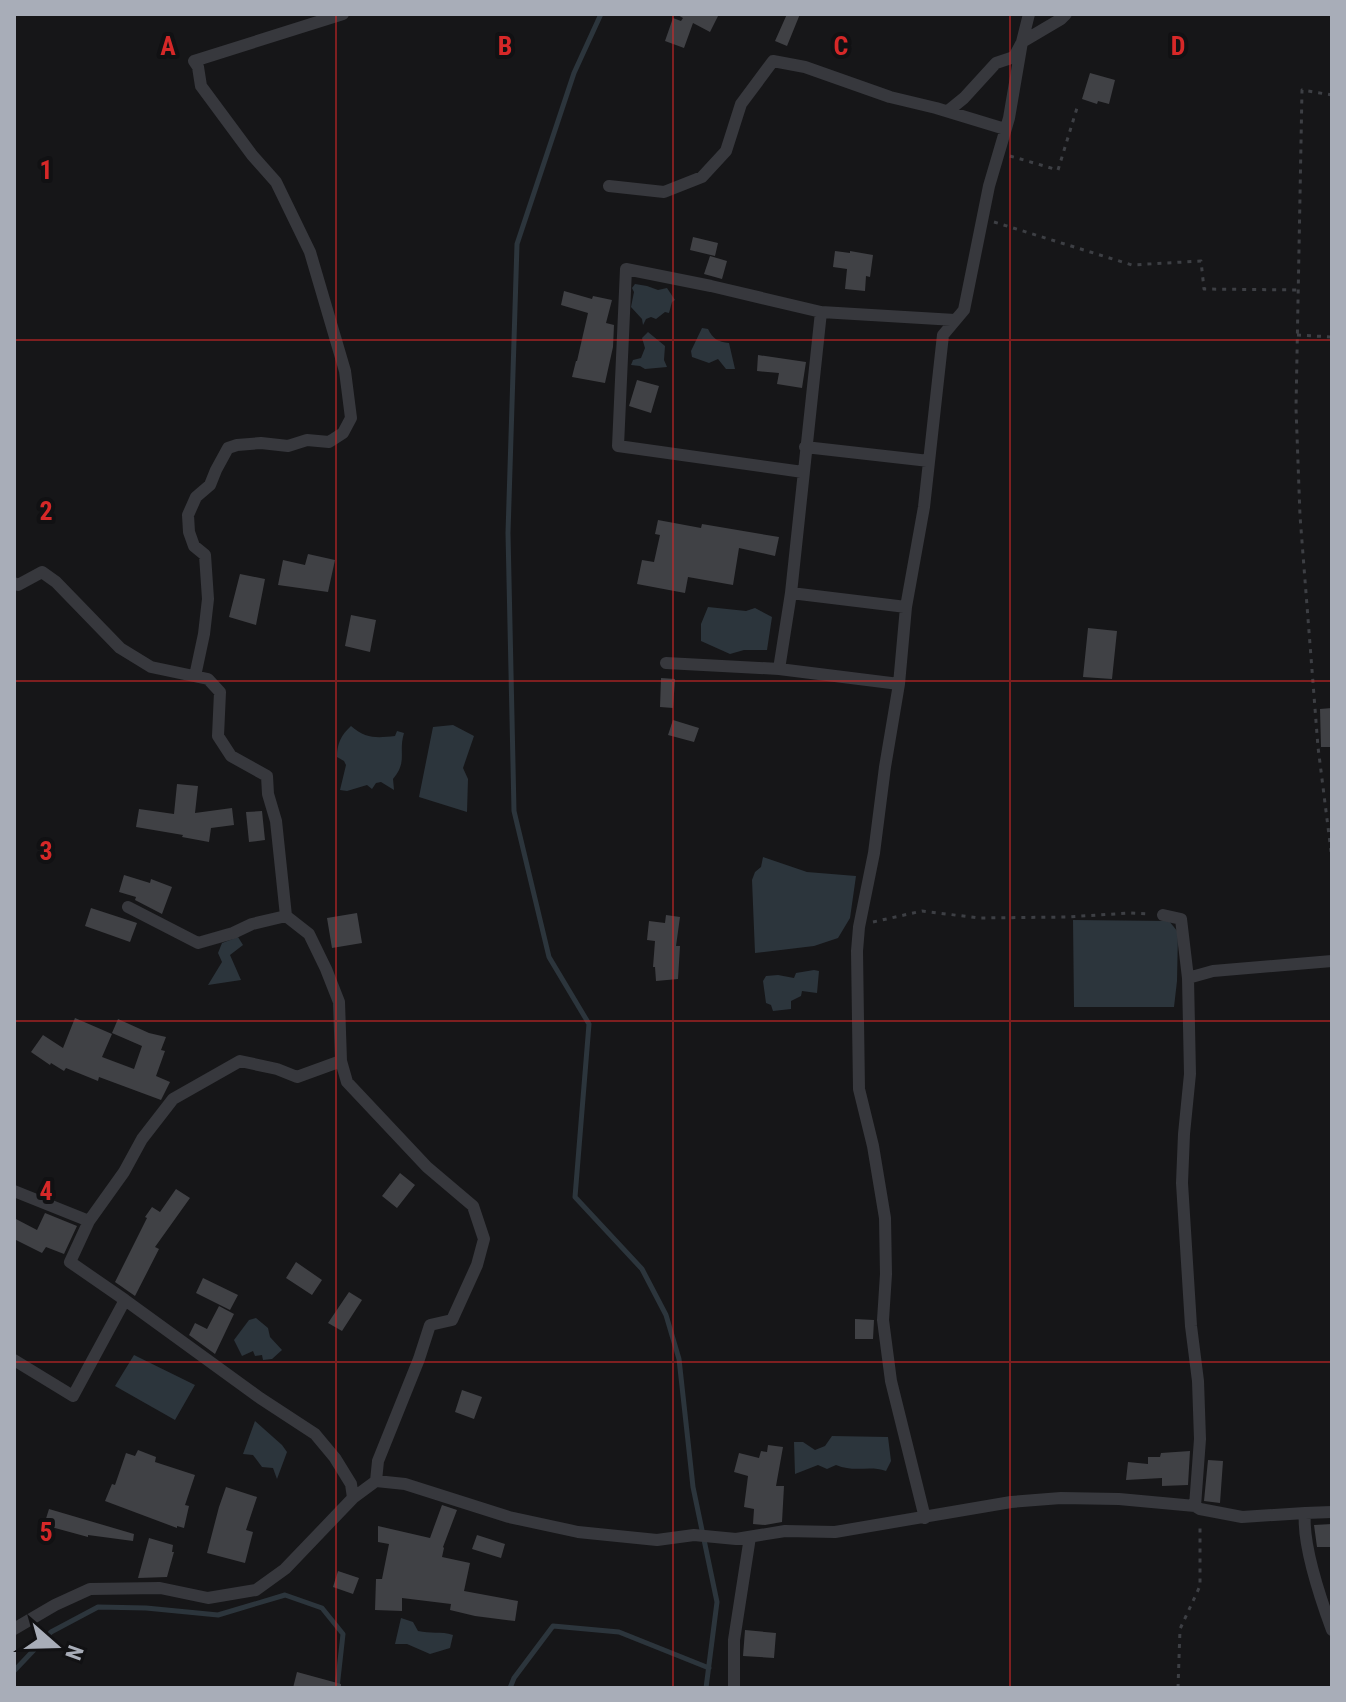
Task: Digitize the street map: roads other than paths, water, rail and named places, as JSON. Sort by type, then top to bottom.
[{"type":"street","points":[[195,676],[208,599],[205,555],[194,546],[189,532],[188,515],[196,497],[210,485],[228,448],[261,443],[288,446],[307,440],[329,442],[343,433],[351,418],[345,371],[310,252],[276,182],[201,86],[194,61],[343,14]]},
{"type":"street","points":[[925,1518],[891,1381],[883,1320],[885,1218],[873,1146],[859,1089],[856,982],[859,927],[874,853],[899,684],[906,607],[924,507],[943,335],[964,310],[989,186],[1009,118],[1029,14]]},
{"type":"street","points":[[948,111],[996,63],[1014,57],[1022,42],[1066,14]]},
{"type":"street","points":[[609,186],[664,192],[702,177],[726,151],[741,104],[773,61],[805,67],[890,97],[1005,129]]},
{"type":"street","points":[[803,472],[618,446],[626,269],[821,312],[955,320]]},
{"type":"street","points":[[779,669],[791,593],[821,312]]},
{"type":"street","points":[[805,447],[929,461]]},
{"type":"street","points":[[14,583],[18,585],[42,572],[56,582],[120,648],[151,667],[208,679],[220,692],[218,736],[231,756],[267,776],[268,794],[276,821],[286,916],[309,934],[339,1002],[341,1061],[347,1082],[427,1167],[473,1206],[484,1239],[477,1265],[452,1320],[430,1325],[378,1461],[376,1481]]},
{"type":"street","points":[[791,593],[906,607]]},
{"type":"street","points":[[666,663],[779,669],[899,684]]},
{"type":"street","points":[[128,907],[198,943],[286,916]]},
{"type":"street","points":[[1163,915],[1181,919],[1188,978],[1190,1074],[1182,1183],[1191,1326],[1198,1381],[1198,1507]]},
{"type":"street","points":[[1188,978],[1213,971],[1332,961]]},
{"type":"street","points":[[341,1061],[297,1077],[240,1061],[173,1099],[142,1139],[124,1172],[89,1221],[70,1262],[315,1434],[351,1484],[353,1498]]},
{"type":"street","points":[[14,1191],[89,1221]]},
{"type":"street","points":[[14,1360],[73,1396],[125,1300]]},
{"type":"street","points":[[14,1629],[90,1589],[160,1588],[208,1598],[256,1590],[285,1569],[353,1498],[376,1481],[405,1484],[509,1517],[578,1532],[657,1540],[694,1535],[736,1539],[785,1531],[835,1532],[1011,1502],[1061,1498],[1119,1499],[1198,1507],[1242,1517],[1332,1512]]},
{"type":"street","points":[[1305,1513],[1311,1556],[1332,1630]]},
{"type":"street","points":[[734,1688],[734,1640],[750,1537]]},
{"type":"waterway","points":[[601,14],[574,73],[517,244],[508,533],[514,811],[549,957],[589,1024],[575,1197],[642,1269],[666,1315],[679,1359],[693,1487],[717,1602],[706,1688]]},
{"type":"waterway","points":[[14,1671],[51,1632],[98,1607],[218,1615],[285,1595],[322,1608],[343,1634],[337,1688]]},
{"type":"waterway","points":[[510,1688],[514,1678],[553,1626],[619,1632],[709,1668]]}]
